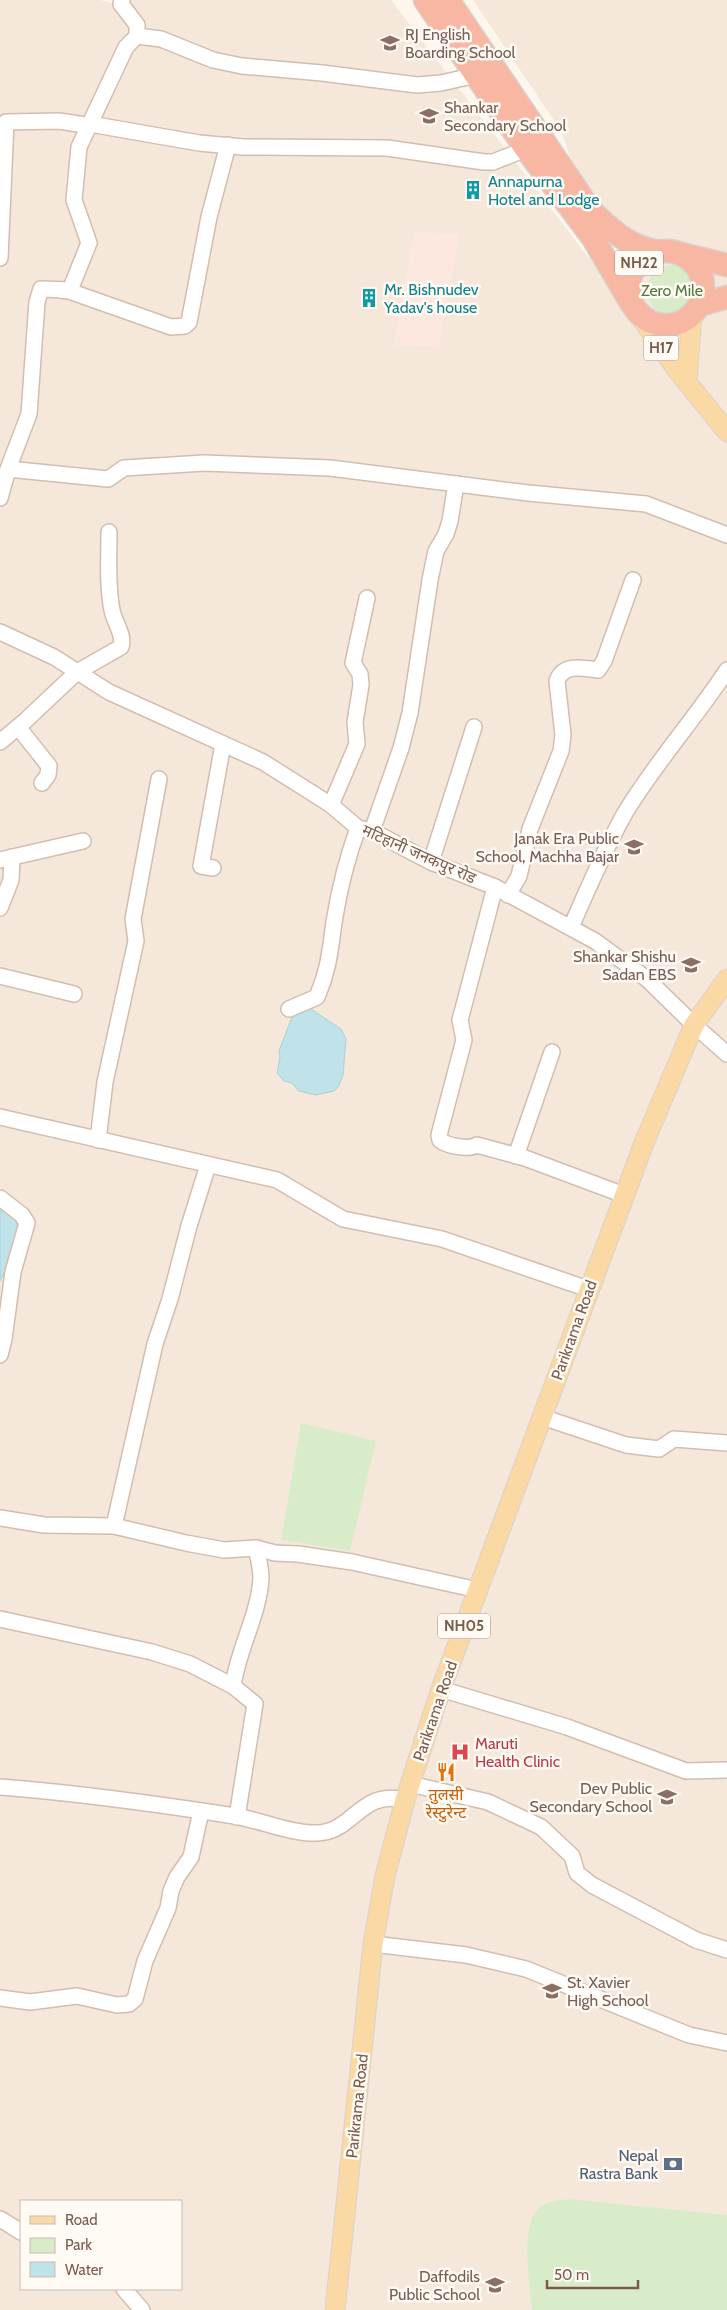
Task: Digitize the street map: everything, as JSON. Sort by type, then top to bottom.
[{"type":"highway","name":"NH22","points":[[425,0],[526,149],[593,238],[634,308],[648,322],[661,326],[682,322],[696,310],[727,297]]},
{"type":"highway","name":"NH22","points":[[448,0],[591,211],[619,237],[632,245],[727,265]]},
{"type":"highway","name":"NH22","points":[[634,308],[628,286],[633,270],[644,258],[669,252],[690,261],[699,273],[703,287],[696,310]]},
{"type":"main road","name":"H17","points":[[634,308],[687,382],[727,432]]},
{"type":"main road","name":"H17","points":[[687,382],[696,310]]},
{"type":"main road","name":"Parikrama Road","points":[[335,2310],[373,1944],[385,1876],[408,1792],[441,1689],[588,1289],[658,1107],[694,1025],[727,979]]},
{"type":"street","points":[[41,289],[70,290],[89,242],[74,200],[79,147],[126,47],[137,36],[137,26],[119,1]]},
{"type":"street","points":[[137,36],[161,39],[213,60],[242,66],[417,84],[441,84],[476,75]]},
{"type":"street","points":[[0,258],[3,121],[59,121],[90,124],[190,142],[228,145],[387,148],[484,162],[493,162],[526,149]]},
{"type":"street","points":[[41,289],[69,291],[171,327],[185,326],[189,322],[209,217],[228,145]]},
{"type":"street","points":[[0,498],[8,469],[29,414],[37,302],[41,289]]},
{"type":"street","points":[[8,469],[108,479],[124,468],[204,463],[330,468],[456,484],[646,504],[727,535]]},
{"type":"street","points":[[289,1010],[317,997],[327,973],[340,892],[352,845],[365,829],[401,748],[410,713],[436,551],[446,534],[450,521],[456,484]]},
{"type":"street","points":[[0,742],[77,672],[121,647],[123,643],[113,613],[110,595],[109,532]]},
{"type":"street","points":[[624,1195],[516,1156],[477,1145],[473,1148],[443,1142],[439,1135],[464,1040],[460,1020],[464,1005],[502,891],[519,876],[530,829],[561,751],[563,735],[557,681],[559,675],[572,668],[598,670],[604,661],[633,580]]},
{"type":"street","points":[[331,805],[357,744],[354,722],[361,685],[360,674],[354,663],[367,598]]},
{"type":"street","name":"मटिहानी जनकपुर रोड","points":[[0,632],[54,657],[108,692],[263,762],[365,829],[432,862],[502,891],[571,927],[595,941],[647,979],[727,1054]]},
{"type":"street","points":[[571,927],[603,855],[626,813],[660,762],[727,670]]},
{"type":"street","points":[[18,727],[50,766],[48,774],[42,782]]},
{"type":"street","points":[[432,862],[474,727]]},
{"type":"street","points":[[213,868],[201,866],[223,744]]},
{"type":"street","points":[[98,1140],[105,1082],[136,941],[133,919],[159,779]]},
{"type":"street","points":[[0,908],[11,880],[6,858],[83,841]]},
{"type":"street","points":[[0,976],[74,994]]},
{"type":"street","points":[[516,1156],[552,1052]]},
{"type":"street","points":[[0,1117],[277,1180],[343,1219],[442,1239],[588,1289]]},
{"type":"street","points":[[114,1526],[155,1344],[208,1165]]},
{"type":"street","points":[[0,1198],[22,1215],[27,1223],[4,1301],[0,1355]]},
{"type":"street","points":[[542,1417],[626,1445],[659,1449],[674,1439],[727,1443]]},
{"type":"street","points":[[0,1518],[44,1525],[114,1526],[186,1544],[224,1550],[256,1548],[275,1553],[298,1554],[352,1562],[478,1590]]},
{"type":"street","points":[[233,1686],[235,1669],[249,1629],[259,1591],[261,1576],[256,1548]]},
{"type":"street","points":[[0,1620],[152,1652],[190,1664],[233,1686],[255,1704],[237,1817]]},
{"type":"street","points":[[441,1689],[567,1727],[686,1772],[727,1770]]},
{"type":"street","points":[[0,1787],[66,1792],[201,1811],[310,1833],[319,1833],[339,1826],[372,1801],[408,1792],[488,1802],[540,1826],[572,1856],[577,1873],[592,1885],[696,1940],[727,1950]]},
{"type":"street","points":[[0,1998],[30,2002],[77,1996],[118,2005],[129,2004],[135,1999],[145,1961],[168,1908],[171,1891],[177,1877],[191,1857],[201,1811]]},
{"type":"street","points":[[373,1944],[466,1955],[526,1969],[689,2035],[727,2043]]},
{"type":"street","points":[[0,2220],[20,2231]]},
{"type":"street","points":[[125,2290],[142,2310]]},
{"type":"shaded area","points":[[0,0],[100,0],[112,3],[114,0],[391,0],[588,257],[641,244],[727,256],[727,2310],[0,2310]]},
{"type":"shaded area","points":[[473,0],[727,0],[727,253],[618,234],[587,207],[561,131]]},
{"type":"shaded area","points":[[414,231],[459,235],[439,347],[394,345]]},
{"type":"green space","name":"Zero Mile","points":[[672,265],[681,267],[692,276],[697,290],[695,299],[686,310],[672,315],[663,313],[652,304],[647,290],[649,281],[658,270]]},
{"type":"green space","points":[[301,1423],[376,1441],[350,1551],[281,1540]]},
{"type":"green space","points":[[569,2199],[727,2215],[727,2310],[532,2310],[527,2254],[530,2224],[535,2212],[543,2205]]},
{"type":"water","points":[[308,1007],[341,1029],[346,1039],[343,1075],[339,1086],[334,1091],[316,1095],[299,1091],[292,1083],[284,1081],[277,1073],[280,1057],[279,1051],[294,1012]]},
{"type":"water","points":[[0,1202],[10,1212],[16,1222],[18,1240],[0,1281]]},
{"type":"place","name":"RJ English Boarding School","points":[[390,43]]},
{"type":"place","name":"Shankar Secondary School","points":[[429,116]]},
{"type":"place","name":"Annapurna Hotel and Lodge","points":[[473,190]]},
{"type":"place","name":"Mr. Bishnudev Yadav's house","points":[[369,298]]},
{"type":"place","name":"Janak Era Public School, Machha Bajar","points":[[634,847]]},
{"type":"place","name":"Shankar Shishu Sadan EBS","points":[[691,965]]},
{"type":"place","name":"Maruti Health Clinic","points":[[460,1752]]},
{"type":"place","name":"तुलसी रेस्टुरेन्ट","points":[[446,1772]]},
{"type":"place","name":"Dev Public Secondary School","points":[[667,1797]]},
{"type":"place","name":"St. Xavier High School","points":[[552,1991]]},
{"type":"place","name":"Nepal Rastra Bank","points":[[673,2164]]},
{"type":"place","name":"Daffodils Public School","points":[[495,2285]]}]
